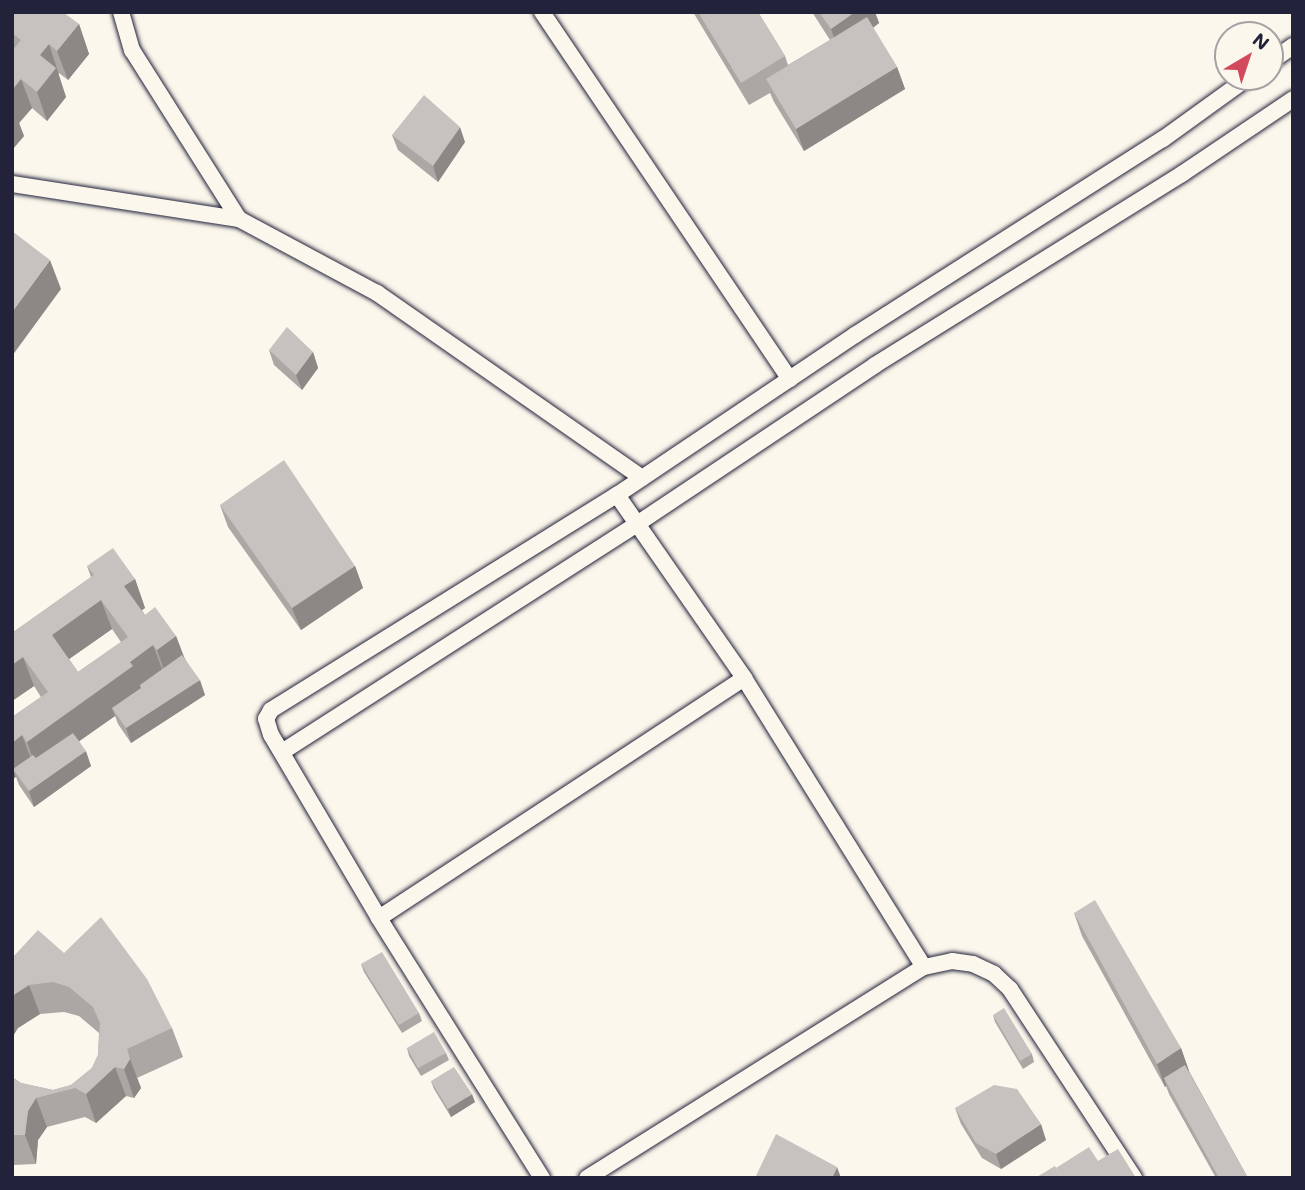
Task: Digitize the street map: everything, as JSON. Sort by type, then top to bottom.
[{"type":"lane","points":[[121,12],[132,50],[239,219]]},
{"type":"lane","points":[[542,12],[790,379]]},
{"type":"lane","points":[[542,1178],[379,918],[271,735],[266,719],[271,710],[617,495],[790,379],[1163,139],[1230,91]]},
{"type":"lane","points":[[282,752],[637,524],[875,365],[1182,174],[1293,99]]},
{"type":"lane","points":[[12,184],[239,219],[377,293],[642,478]]},
{"type":"lane","points":[[617,495],[744,678],[924,967]]},
{"type":"lane","points":[[379,918],[744,678]]},
{"type":"lane","points":[[587,1178],[924,967],[952,961],[973,964],[994,974],[1010,989],[1134,1178]]},
{"type":"building","points":[[12,12],[63,12],[79,24],[57,51],[49,44],[40,55],[56,68],[37,92],[21,79],[12,90],[12,51],[21,40],[12,33]]},
{"type":"building","points":[[698,12],[758,12],[785,56],[741,83]]},
{"type":"building","points":[[819,12],[855,12],[831,29]]},
{"type":"building","points":[[867,17],[897,67],[796,129],[766,79]]},
{"type":"building","points":[[424,95],[460,127],[433,166],[392,135]]},
{"type":"building","points":[[12,231],[50,260],[12,312]]},
{"type":"building","points":[[287,327],[313,352],[296,375],[269,350]]},
{"type":"building","points":[[284,460],[355,566],[292,608],[220,505]]},
{"type":"building","points":[[113,548],[135,579],[124,586],[145,615],[155,607],[176,636],[157,650],[153,645],[130,662],[133,666],[27,742],[22,735],[12,743],[12,717],[48,692],[23,657],[12,665],[12,633],[94,575],[87,566]],"holes":[[[101,600],[128,637],[78,672],[52,635]]]},
{"type":"building","points":[[182,655],[200,680],[126,728],[112,708]]},
{"type":"building","points":[[73,733],[86,751],[29,791],[13,769],[33,755],[36,758]]},
{"type":"building","points":[[1095,900],[1181,1048],[1157,1064],[1074,913]]},
{"type":"building","points":[[101,917],[147,979],[172,1028],[127,1049],[130,1059],[124,1069],[115,1067],[86,1094],[75,1088],[36,1098],[28,1111],[25,1135],[12,1135],[12,1077],[21,1083],[53,1090],[71,1085],[92,1068],[98,1055],[100,1023],[93,1007],[69,987],[53,982],[29,985],[12,996],[12,958],[38,930],[64,953]]},
{"type":"building","points":[[382,952],[419,1013],[399,1025],[361,964]]},
{"type":"building","points":[[1004,1008],[1032,1054],[1020,1061],[993,1015]]},
{"type":"building","points":[[434,1032],[446,1053],[418,1068],[407,1048]]},
{"type":"building","points":[[1185,1065],[1248,1178],[1219,1178],[1164,1078]]},
{"type":"building","points":[[454,1067],[472,1094],[448,1109],[431,1081]]},
{"type":"building","points":[[994,1085],[1017,1089],[1041,1124],[996,1154],[976,1143],[955,1108]]},
{"type":"building","points":[[776,1134],[837,1167],[832,1178],[755,1178]]},
{"type":"building","points":[[1089,1147],[1098,1161],[1118,1149],[1136,1178],[1062,1178],[1056,1168]]},
{"type":"building","points":[[1055,1166],[1062,1178],[1035,1178]]}]
